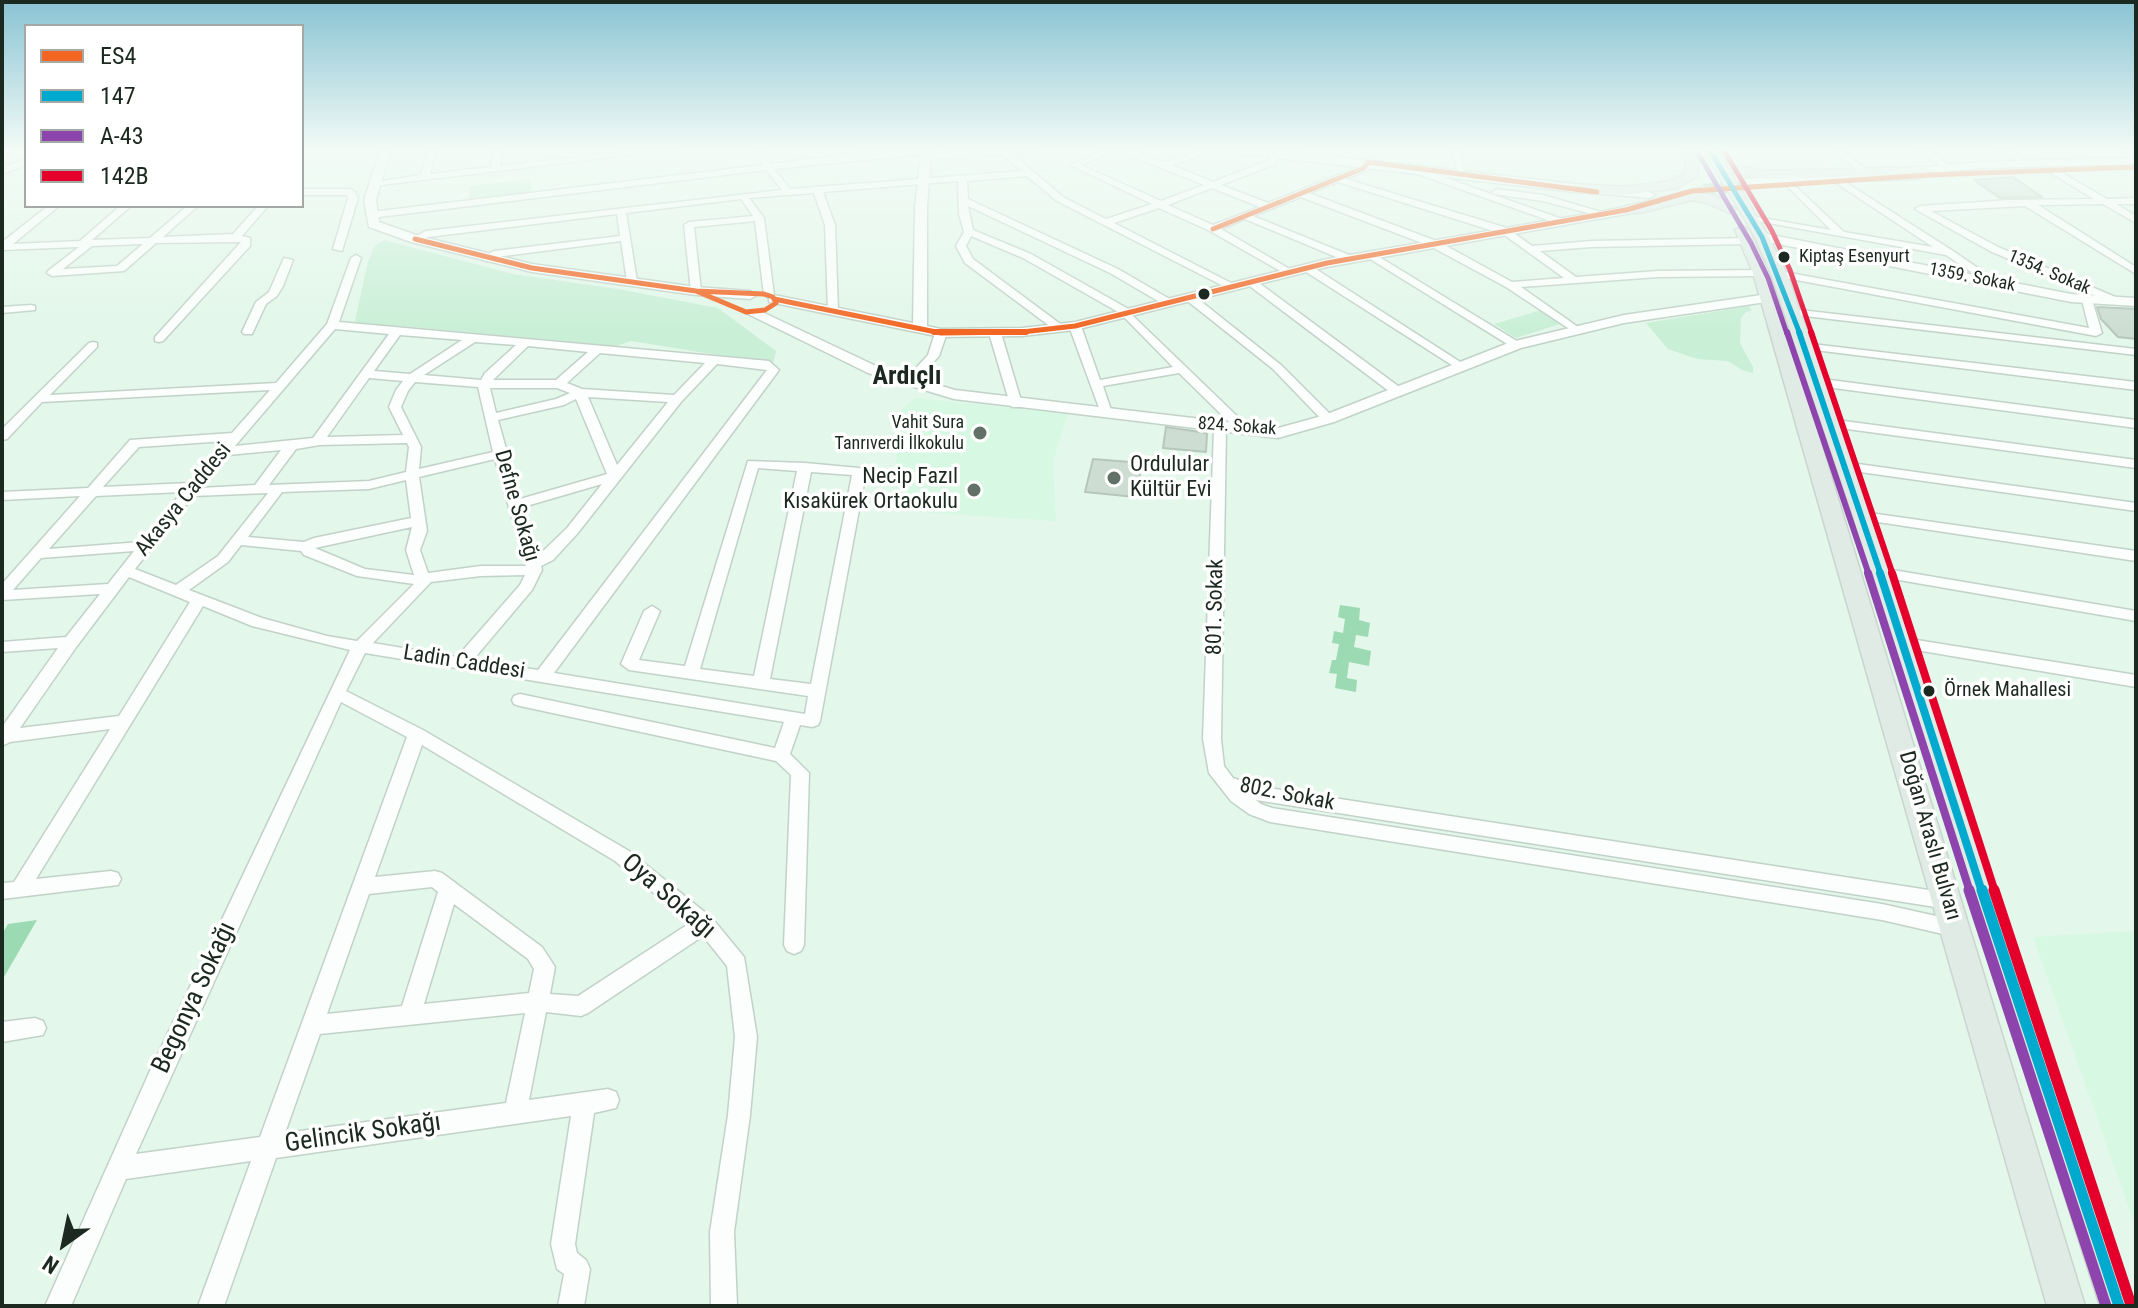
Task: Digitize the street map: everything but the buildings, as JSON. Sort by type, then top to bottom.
[{"type":"main road","name":"Doğan Araslı Bulvarı","points":[[1746,210],[1770,273],[1792,312],[1863,516],[1904,643],[1911,675],[2119,1306]]},
{"type":"main road","name":"Doğan Araslı Bulvarı","points":[[1770,273],[1768,298],[2066,1306]]},
{"type":"street","points":[[2,260],[5,247],[49,210]]},
{"type":"street","points":[[122,210],[52,273],[120,269],[188,210]]},
{"type":"street","points":[[236,237],[259,210]]},
{"type":"street","points":[[338,249],[349,210]]},
{"type":"street","points":[[371,210],[373,224],[486,258],[696,291],[772,297],[941,333],[995,333],[1075,326],[1307,268],[1620,210]]},
{"type":"street","points":[[371,215],[412,210]]},
{"type":"street","points":[[415,239],[426,234],[626,210]]},
{"type":"street","points":[[753,210],[759,218],[772,297],[776,303],[753,313]]},
{"type":"street","points":[[825,210],[830,225],[833,311]]},
{"type":"street","points":[[920,329],[921,210]]},
{"type":"street","points":[[965,210],[969,232],[961,246],[969,261],[1059,328]]},
{"type":"street","points":[[984,210],[1114,271],[1169,303]]},
{"type":"street","points":[[1080,210],[1231,287]]},
{"type":"street","points":[[1103,223],[1143,210]]},
{"type":"street","points":[[1174,210],[1289,273]]},
{"type":"street","points":[[1213,229],[1261,210]]},
{"type":"street","points":[[1344,210],[1434,244],[1510,285],[1574,329]]},
{"type":"street","points":[[1438,210],[1503,230],[1572,279]]},
{"type":"street","points":[[1530,210],[1562,222]]},
{"type":"street","points":[[1588,210],[1603,214]]},
{"type":"street","points":[[1817,210],[1840,233]]},
{"type":"street","points":[[1883,210],[1993,282]]},
{"type":"street","name":"1354. Sokak","points":[[1922,210],[1994,249],[2116,301]]},
{"type":"street","points":[[2039,210],[2136,271]]},
{"type":"street","points":[[621,211],[632,281]]},
{"type":"street","points":[[1245,216],[1350,259]]},
{"type":"street","points":[[696,291],[689,225],[759,218]]},
{"type":"street","points":[[969,232],[1027,256],[1126,314],[1235,421],[1238,429]]},
{"type":"street","points":[[1530,249],[1754,232],[1840,233],[1949,253]]},
{"type":"street","name":"1359. Sokak","points":[[1754,232],[2087,300],[2136,302]]},
{"type":"street","points":[[5,247],[236,237],[246,240],[246,244],[159,339]]},
{"type":"street","points":[[486,258],[494,254],[625,238]]},
{"type":"street","points":[[1371,255],[1516,345]]},
{"type":"street","name":"Akasya Caddesi","points":[[3,738],[71,642],[191,489],[332,325],[356,258]]},
{"type":"street","points":[[248,332],[261,302],[278,286],[288,260]]},
{"type":"street","points":[[1307,268],[1462,367]]},
{"type":"street","points":[[1510,285],[1572,279],[1770,273],[2096,333],[2087,300]]},
{"type":"street","points":[[1251,282],[1398,392]]},
{"type":"street","name":"824. Sokak","points":[[696,291],[735,305],[740,311],[753,313],[833,353],[909,382],[954,394],[1016,404],[1278,433],[1328,419],[1516,345],[1574,329],[1768,298]]},
{"type":"street","points":[[735,305],[739,299],[750,295]]},
{"type":"street","points":[[1189,297],[1277,367],[1328,419]]},
{"type":"street","points":[[2,310],[31,308]]},
{"type":"street","points":[[1792,312],[2136,352]]},
{"type":"street","points":[[332,325],[769,365],[773,370],[543,675]]},
{"type":"street","points":[[1075,326],[1106,413]]},
{"type":"street","points":[[318,441],[397,331]]},
{"type":"street","points":[[909,382],[933,356],[941,333]]},
{"type":"street","points":[[995,333],[1016,404]]},
{"type":"street","points":[[337,693],[360,647],[424,583],[413,550],[420,531],[412,475],[415,447],[395,407],[402,390],[412,378],[473,338]]},
{"type":"street","points":[[486,384],[489,376],[526,342]]},
{"type":"street","points":[[2,436],[93,345]]},
{"type":"street","points":[[1803,346],[2136,386]]},
{"type":"street","points":[[559,384],[598,349]]},
{"type":"street","points":[[307,547],[309,552],[362,573],[422,579],[534,567],[548,557],[677,399],[714,360]]},
{"type":"street","points":[[1096,384],[1182,369]]},
{"type":"street","points":[[366,374],[486,384],[559,384],[580,393],[677,399]]},
{"type":"street","points":[[1815,382],[2136,424]]},
{"type":"street","name":"Defne Sokağı","points":[[461,663],[527,587],[534,567],[500,454],[486,384]]},
{"type":"street","points":[[39,399],[279,386]]},
{"type":"street","points":[[493,417],[560,402],[580,393]]},
{"type":"street","points":[[580,393],[615,476]]},
{"type":"street","points":[[1829,423],[2136,464]]},
{"type":"street","name":"801. Sokak","points":[[1220,428],[1212,739],[1215,768],[1225,782]]},
{"type":"street","points":[[2,594],[135,443],[235,437]]},
{"type":"street","points":[[224,451],[318,441],[411,439]]},
{"type":"street","points":[[258,490],[292,445]]},
{"type":"street","points":[[2,496],[93,491],[355,486],[500,454]]},
{"type":"street","points":[[691,673],[753,464],[859,472],[817,691],[781,756]]},
{"type":"street","points":[[1844,466],[2136,507]]},
{"type":"street","points":[[761,683],[805,467]]},
{"type":"street","points":[[517,504],[615,476]]},
{"type":"street","points":[[177,591],[223,559],[278,489]]},
{"type":"street","points":[[1863,516],[2136,556]]},
{"type":"street","points":[[240,541],[307,547],[314,542],[419,521]]},
{"type":"street","points":[[37,554],[146,546]]},
{"type":"street","name":"Ladin Caddesi","points":[[126,571],[257,622],[360,647],[803,720]]},
{"type":"street","points":[[1881,573],[2136,616]]},
{"type":"street","points":[[2,594],[112,589]]},
{"type":"street","points":[[11,890],[124,721],[199,600]]},
{"type":"street","points":[[652,611],[629,664],[817,691]]},
{"type":"street","points":[[2,647],[71,642]]},
{"type":"street","points":[[1904,643],[2136,681]]},
{"type":"street","name":"Oya Sokağı","points":[[337,693],[417,734],[622,856],[705,924],[737,963],[746,1037],[739,1115],[722,1232],[724,1306]]},
{"type":"street","name":"Begonya Sokağı","points":[[58,1306],[337,693]]},
{"type":"street","points":[[520,700],[781,756],[800,773],[794,945]]},
{"type":"street","points":[[3,738],[124,721]]},
{"type":"street","points":[[211,1306],[417,734]]},
{"type":"street","name":"802. Sokak","points":[[1225,782],[1255,809],[1270,815],[1884,912],[1952,914]]},
{"type":"street","name":"802. Sokak","points":[[1225,782],[1254,793],[1952,914]]},
{"type":"street","points":[[11,890],[111,879]]},
{"type":"street","points":[[361,887],[435,879],[535,953],[545,967],[515,1113]]},
{"type":"street","points":[[410,1016],[449,889]]},
{"type":"street","points":[[312,1025],[538,1002],[581,1006],[705,924]]},
{"type":"street","points":[[2,1032],[35,1028]]},
{"type":"street","name":"Gelincik Sokağı","points":[[119,1168],[596,1102],[563,1244],[566,1260],[577,1269],[571,1306]]},
{"type":"shaded area","points":[[384,240],[513,274],[718,308],[776,351],[773,364],[631,341],[617,346],[362,325],[355,321],[368,261],[375,246]]},
{"type":"shaded area","points":[[1749,306],[1752,311],[1741,318],[1740,343],[1753,373],[1728,361],[1697,359],[1668,349],[1646,323]]},
{"type":"shaded area","points":[[1541,310],[1560,324],[1516,338],[1494,324]]},
{"type":"shaded area","points":[[915,398],[1068,414],[1053,461],[1056,521],[891,510],[901,410]]},
{"type":"shaded area","points":[[1340,605],[1360,608],[1359,620],[1370,623],[1368,637],[1356,635],[1354,647],[1371,651],[1369,666],[1349,662],[1347,678],[1357,680],[1356,692],[1335,688],[1337,674],[1329,673],[1339,644],[1332,643],[1334,631],[1343,633],[1345,619],[1338,617]]},
{"type":"shaded area","points":[[37,920],[2,977],[2,934],[8,924]]},
{"type":"shaded area","points":[[2136,931],[2136,1228],[2033,937]]},
{"type":"transit line","name":"ES4","points":[[1213,229],[1260,210]]},
{"type":"transit line","name":"ES4","points":[[774,299],[941,333],[1022,332],[1075,326],[1327,263],[1626,210]]},
{"type":"transit line","name":"A-43","points":[[1732,210],[1768,278],[1852,520],[1900,679],[2106,1306]]},
{"type":"transit line","name":"147","points":[[1746,210],[1779,274],[1863,516],[1911,675],[2119,1306]]},
{"type":"transit line","name":"142B","points":[[1759,210],[1790,270],[1874,512],[1922,671],[2130,1302]]},
{"type":"transit line","name":"ES4","points":[[415,239],[532,268]]},
{"type":"transit line","name":"ES4","points":[[415,239],[532,268]]},
{"type":"transit line","name":"ES4","points":[[532,268],[696,291]]},
{"type":"transit line","name":"ES4","points":[[532,268],[696,291]]},
{"type":"transit line","name":"ES4","points":[[696,291],[764,294],[773,297],[776,303],[765,310],[746,312],[696,291]]},
{"type":"place","name":"Kiptaş Esenyurt","points":[[1784,257]]},
{"type":"place","name":"Vahit Sura Tanrıverdi İlkokulu","points":[[980,433]]},
{"type":"place","name":"Ordulular Kültür Evi","points":[[1114,478]]},
{"type":"place","name":"Necip Fazıl Kısakürek Ortaokulu","points":[[974,490]]},
{"type":"place","name":"Örnek Mahallesi","points":[[1929,691]]},
{"type":"district","name":"Ardıçlı","points":[[907,377]]}]
